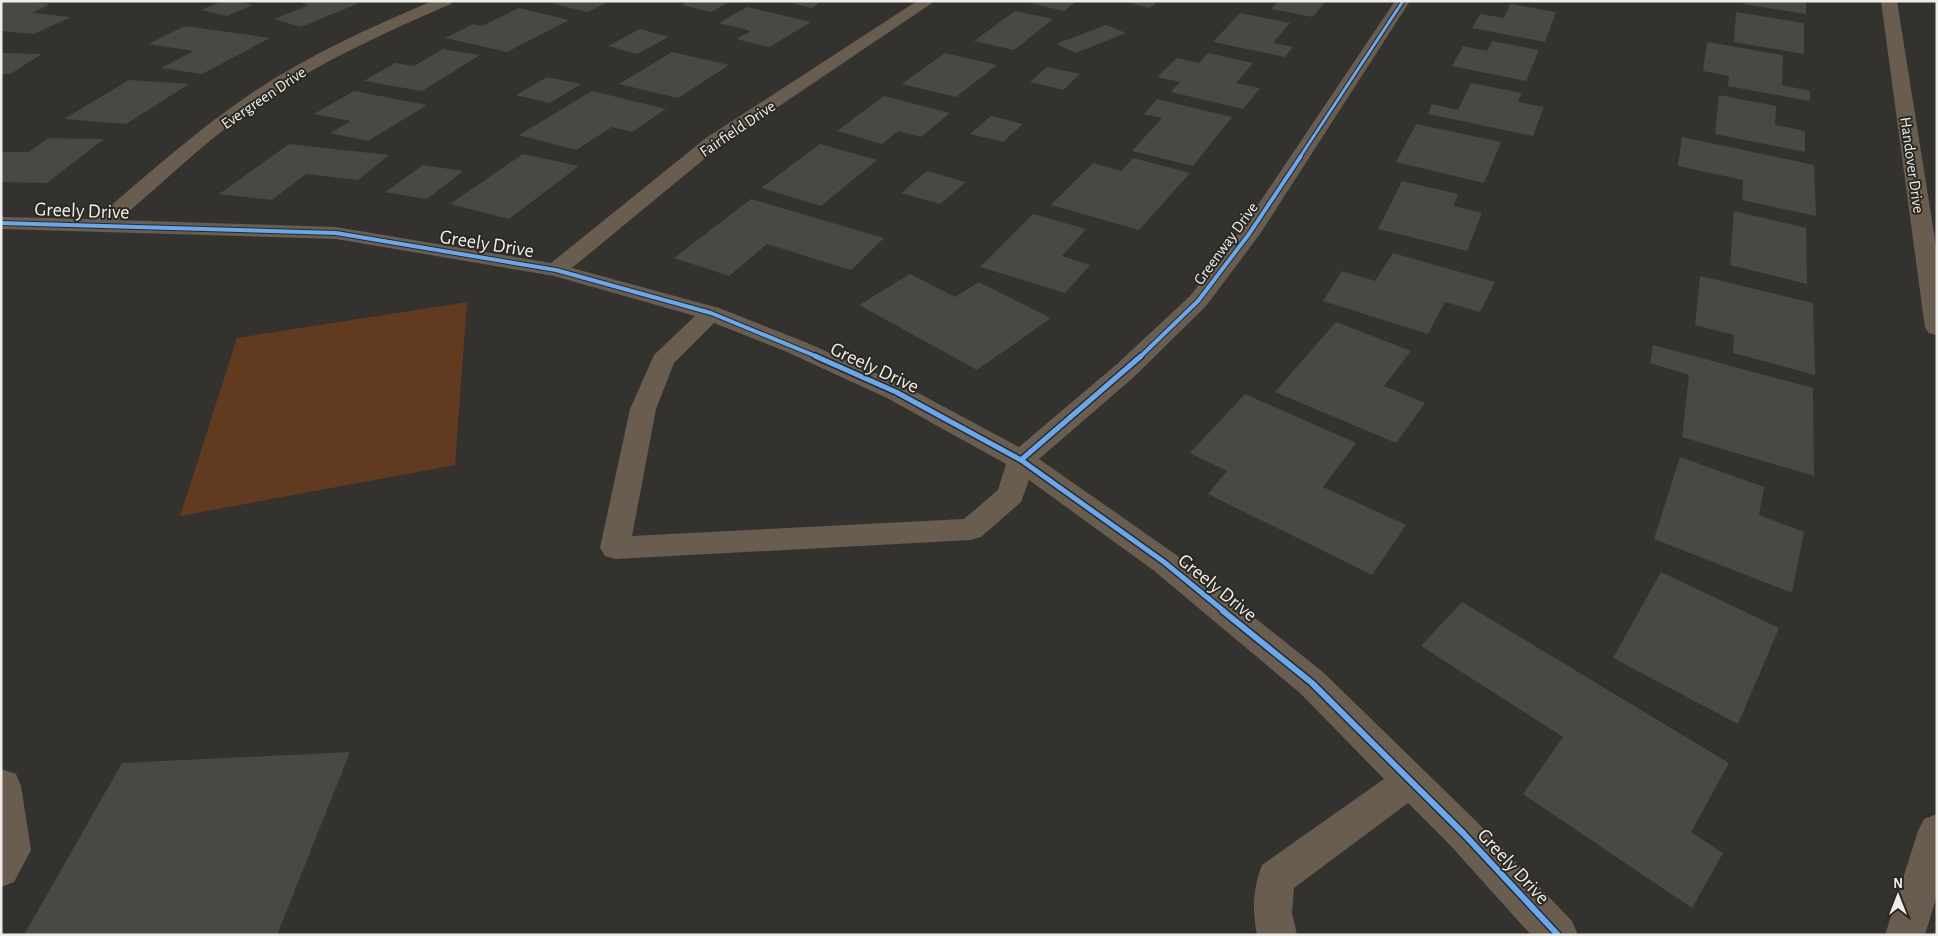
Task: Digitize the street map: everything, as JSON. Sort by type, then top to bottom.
[{"type":"street","name":"Evergreen Drive","points":[[101,225],[228,118],[277,83],[320,58],[391,24],[446,1]]},
{"type":"street","name":"Fairfield Drive","points":[[556,270],[713,142],[928,1]]},
{"type":"street","name":"Greenway Drive","points":[[1021,460],[1126,370],[1198,301],[1249,234],[1403,1]]},
{"type":"street","name":"Handover Drive","points":[[1889,1],[1937,328]]},
{"type":"street","name":"Greely Drive","points":[[1,223],[336,233],[556,270],[711,313],[796,347],[896,392],[1021,460],[1164,562],[1312,683],[1463,833],[1558,935]]},
{"type":"street","points":[[711,313],[663,360],[644,409],[615,548],[971,529],[1011,496],[1021,460]]},
{"type":"street","points":[[1277,935],[1272,913],[1276,878],[1410,781]]},
{"type":"street","points":[[1,785],[3,786],[12,850],[1,869]]},
{"type":"street","points":[[1904,935],[1937,831]]},
{"type":"shaded area","points":[[467,302],[455,465],[180,516],[237,338]]},
{"type":"building","points":[[1,1],[33,1],[31,2],[50,4],[32,13],[71,17],[34,34],[1,31]]},
{"type":"building","points":[[223,1],[236,1],[253,5],[227,16],[201,10]]},
{"type":"building","points":[[296,1],[364,1],[301,27],[274,19],[309,5]]},
{"type":"building","points":[[555,1],[611,1],[587,12],[551,3]]},
{"type":"building","points":[[688,1],[731,1],[711,12],[681,5]]},
{"type":"building","points":[[784,1],[823,1],[811,8]]},
{"type":"building","points":[[1022,1],[1077,1],[1064,11]]},
{"type":"building","points":[[1122,1],[1158,1],[1150,8]]},
{"type":"building","points":[[1278,1],[1326,1],[1313,17],[1271,9]]},
{"type":"building","points":[[1743,1],[1806,1],[1806,14],[1743,4]]},
{"type":"building","points":[[1510,4],[1556,12],[1545,42],[1472,28],[1480,14],[1504,18]]},
{"type":"building","points":[[747,7],[811,22],[769,47],[736,39],[751,31],[719,23]]},
{"type":"building","points":[[519,8],[569,20],[507,52],[445,38],[473,24],[482,26]]},
{"type":"building","points":[[1015,11],[1053,19],[1014,50],[974,41]]},
{"type":"building","points":[[1736,12],[1804,23],[1804,54],[1734,42]]},
{"type":"building","points":[[1240,13],[1290,23],[1273,43],[1293,47],[1285,57],[1213,42]]},
{"type":"building","points":[[1106,25],[1126,33],[1076,53],[1056,44]]},
{"type":"building","points":[[185,26],[270,38],[202,74],[161,68],[194,51],[148,44]]},
{"type":"building","points":[[640,29],[669,37],[637,54],[608,46]]},
{"type":"building","points":[[1492,41],[1539,50],[1526,81],[1452,66],[1463,46],[1487,51]]},
{"type":"building","points":[[1707,42],[1783,55],[1782,85],[1810,91],[1810,101],[1728,86],[1729,76],[1703,71]]},
{"type":"building","points":[[443,49],[480,55],[422,91],[364,81],[395,63],[414,66]]},
{"type":"building","points":[[672,52],[729,65],[678,98],[619,84]]},
{"type":"building","points":[[1,53],[42,54],[10,74],[1,74]]},
{"type":"building","points":[[945,53],[997,65],[956,97],[902,84]]},
{"type":"building","points":[[1208,53],[1253,63],[1236,83],[1260,88],[1243,109],[1171,92],[1180,82],[1157,77],[1177,58],[1199,63]]},
{"type":"building","points":[[1047,67],[1080,74],[1063,90],[1030,82]]},
{"type":"building","points":[[547,77],[581,84],[550,103],[516,95]]},
{"type":"building","points":[[129,80],[189,84],[126,124],[64,119]]},
{"type":"building","points":[[1471,83],[1522,93],[1518,102],[1544,107],[1533,136],[1428,114],[1432,104],[1458,110]]},
{"type":"building","points":[[354,91],[427,105],[368,141],[330,133],[351,121],[314,114]]},
{"type":"building","points":[[592,91],[666,109],[632,132],[612,127],[576,150],[519,135]]},
{"type":"building","points":[[1719,95],[1776,106],[1775,125],[1805,131],[1805,152],[1715,134]]},
{"type":"building","points":[[884,96],[950,113],[921,137],[898,131],[882,144],[837,131]]},
{"type":"building","points":[[1157,99],[1232,117],[1193,166],[1132,151],[1162,118],[1144,114]]},
{"type":"building","points":[[991,116],[1023,124],[1003,142],[970,134]]},
{"type":"building","points":[[1416,124],[1501,142],[1484,183],[1396,162]]},
{"type":"building","points":[[1682,137],[1814,165],[1816,216],[1742,200],[1743,180],[1678,166]]},
{"type":"building","points":[[48,138],[104,139],[47,183],[1,182],[1,152],[29,152]]},
{"type":"building","points":[[289,144],[389,155],[358,180],[306,174],[272,200],[219,194]]},
{"type":"building","points":[[820,144],[877,160],[821,206],[761,188]]},
{"type":"building","points":[[523,154],[579,166],[509,219],[450,204]]},
{"type":"building","points":[[1133,158],[1190,173],[1139,230],[1051,205],[1093,163],[1121,171]]},
{"type":"building","points":[[423,165],[463,171],[427,199],[385,192]]},
{"type":"building","points":[[927,171],[966,182],[940,204],[901,193]]},
{"type":"building","points":[[1402,181],[1458,194],[1453,206],[1482,213],[1467,251],[1378,229]]},
{"type":"building","points":[[751,199],[884,238],[851,270],[767,244],[729,276],[674,258]]},
{"type":"building","points":[[1734,211],[1806,228],[1807,284],[1730,265]]},
{"type":"building","points":[[1033,214],[1086,229],[1062,256],[1090,265],[1065,293],[980,267]]},
{"type":"building","points":[[1393,253],[1495,282],[1480,312],[1445,302],[1428,334],[1323,301],[1342,271],[1375,281]]},
{"type":"building","points":[[910,274],[955,297],[979,282],[1051,318],[977,370],[859,305]]},
{"type":"building","points":[[1700,276],[1813,303],[1815,375],[1733,353],[1734,335],[1695,325]]},
{"type":"building","points":[[1336,322],[1411,351],[1384,386],[1425,403],[1396,443],[1275,392]]},
{"type":"building","points":[[1653,345],[1813,388],[1814,476],[1682,437],[1689,375],[1650,363]]},
{"type":"building","points":[[1245,394],[1356,443],[1323,487],[1406,525],[1372,575],[1208,494],[1227,471],[1190,453]]},
{"type":"building","points":[[1680,457],[1764,487],[1759,515],[1804,532],[1792,593],[1654,539]]},
{"type":"building","points":[[1661,572],[1779,628],[1738,724],[1613,658]]},
{"type":"building","points":[[1462,602],[1729,763],[1691,832],[1723,853],[1692,908],[1523,794],[1563,737],[1421,646]]},
{"type":"building","points":[[350,752],[277,935],[24,935],[122,763]]},
{"type":"cycle path","points":[[1021,460],[1126,370],[1198,301],[1249,234],[1403,1]]},
{"type":"cycle path","points":[[1,223],[336,233],[556,270],[711,313],[796,347],[896,392],[1021,460],[1164,562],[1312,683],[1463,833],[1558,935]]}]
